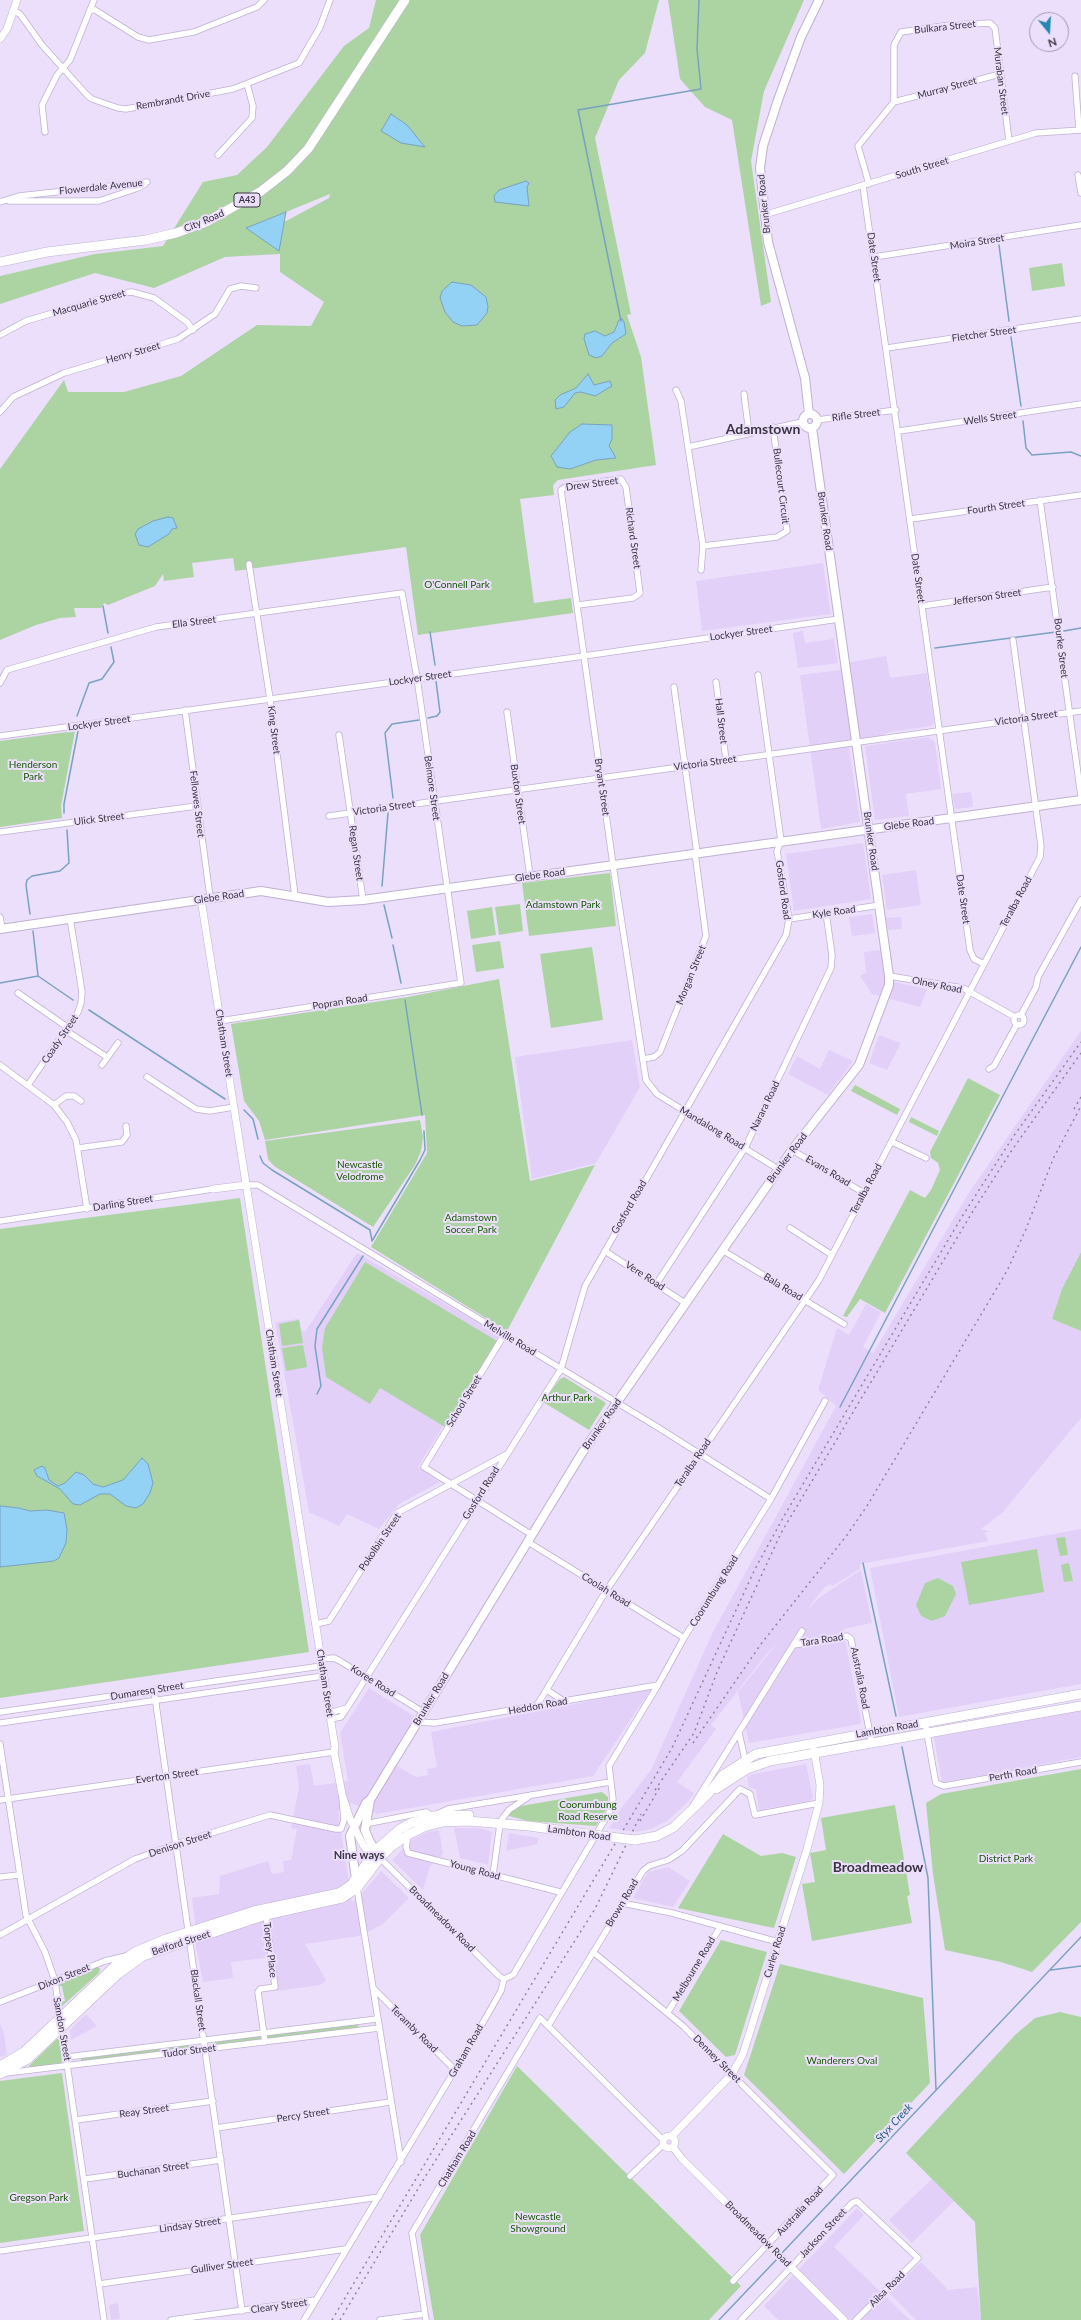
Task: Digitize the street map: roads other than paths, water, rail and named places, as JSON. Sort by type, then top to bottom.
[{"type":"main road","name":"City Road","points":[[0,262],[47,252],[146,240],[176,233],[206,222],[260,192],[287,171],[308,149],[405,0]]},
{"type":"main road","name":"Brunker Road","points":[[809,414],[805,378],[768,242],[760,168],[763,146],[801,37],[819,0]]},
{"type":"main road","points":[[809,414],[814,415],[817,420],[816,425],[812,428],[806,427],[802,422],[804,416],[809,414]]},
{"type":"main road","name":"Brunker Road","points":[[354,1825],[366,1803],[370,1800],[582,1453],[792,1150],[844,1087],[859,1065],[889,985],[880,905],[812,428]]},
{"type":"main road","name":"Glebe Road","points":[[1,929],[201,899],[261,892],[328,902],[363,900],[1081,800]]},
{"type":"main road","name":"Lambton Road","points":[[376,1855],[400,1829],[411,1823],[433,1816],[464,1815],[586,1834],[645,1840],[663,1833],[679,1823],[708,1794],[746,1764],[768,1750],[1081,1694]]},
{"type":"main road","name":"Lambton Road","points":[[746,1764],[872,1744],[1081,1706]]},
{"type":"main road","name":"Brunker Road","points":[[365,1824],[370,1800]]},
{"type":"main road","name":"Lambton Road","points":[[376,1855],[424,1827],[448,1822],[501,1821]]},
{"type":"main road","points":[[365,1824],[367,1835],[376,1855]]},
{"type":"main road","points":[[354,1825],[350,1839],[356,1884]]},
{"type":"main road","name":"Belford Street","points":[[1,2071],[115,1966],[130,1955],[152,1944],[189,1936],[266,1915],[333,1902],[350,1894],[376,1855]]},
{"type":"main road","name":"Belford Street","points":[[1,2071],[28,2059],[133,1962],[149,1953],[189,1936],[270,1906],[339,1893],[356,1884]]},
{"type":"street","points":[[0,39],[14,11],[17,0]]},
{"type":"street","points":[[45,132],[42,105],[62,68],[70,60],[94,0]]},
{"type":"street","points":[[90,9],[96,10],[138,36],[149,40],[194,32],[257,7],[264,0]]},
{"type":"street","name":"Rembrandt Drive","points":[[14,11],[20,14],[42,45],[92,99],[118,108],[126,109],[233,89],[299,63],[320,27],[330,0]]},
{"type":"street","name":"Muraban Street","points":[[990,23],[995,28],[1009,142]]},
{"type":"street","name":"Bulkara Street","points":[[894,102],[894,45],[901,32],[950,25],[990,23]]},
{"type":"street","name":"Murray Street","points":[[894,102],[1000,74]]},
{"type":"street","points":[[1075,76],[1080,130]]},
{"type":"street","points":[[218,155],[252,118],[253,106],[247,84]]},
{"type":"street","points":[[866,185],[858,146],[894,102]]},
{"type":"street","name":"South Street","points":[[764,215],[1036,133],[1080,130]]},
{"type":"street","points":[[1078,175],[1081,193]]},
{"type":"street","name":"Flowerdale Avenue","points":[[147,182],[138,188],[99,201],[2,201],[19,196],[147,182]]},
{"type":"street","name":"Date Street","points":[[866,185],[874,257],[970,950],[974,958],[984,964]]},
{"type":"street","name":"Moira Street","points":[[874,257],[1081,225]]},
{"type":"street","name":"Henry Street","points":[[0,412],[13,397],[64,373],[178,339],[215,314],[230,289],[242,286],[256,288]]},
{"type":"street","name":"Macquarie Street","points":[[0,335],[26,321],[121,292],[132,292],[154,298],[187,322],[193,330]]},
{"type":"street","name":"Fletcher Street","points":[[887,348],[1081,319]]},
{"type":"street","points":[[676,390],[681,401],[704,546],[701,570]]},
{"type":"street","points":[[744,394],[749,433]]},
{"type":"street","name":"Wells Street","points":[[899,431],[1080,404]]},
{"type":"street","name":"Rifle Street","points":[[817,420],[896,410]]},
{"type":"street","points":[[688,447],[802,422]]},
{"type":"street","name":"Bullecourt Circuit","points":[[704,546],[777,537],[787,531],[773,428]]},
{"type":"street","name":"Drew Street","points":[[561,490],[567,486],[623,480]]},
{"type":"street","name":"Richard Street","points":[[578,605],[639,596],[640,590],[626,487],[623,480]]},
{"type":"street","name":"Bryant Street","points":[[561,490],[613,865],[648,1084]]},
{"type":"street","name":"Fourth Street","points":[[910,519],[1081,495]]},
{"type":"street","name":"Bourke Street","points":[[1040,500],[1081,796]]},
{"type":"street","name":"King Street","points":[[249,564],[270,699],[295,896]]},
{"type":"street","name":"Jefferson Street","points":[[922,606],[1053,587]]},
{"type":"street","name":"Ella Street","points":[[0,683],[7,670],[156,627],[402,593]]},
{"type":"street","name":"Belmore Street","points":[[402,593],[417,678],[461,983]]},
{"type":"street","name":"Lockyer Street","points":[[0,736],[584,656],[839,619]]},
{"type":"street","name":"Teralba Road","points":[[536,1707],[606,1591],[805,1300],[832,1255],[1040,857],[1041,846],[1013,640]]},
{"type":"street","name":"Gosford Road","points":[[330,1716],[347,1708],[505,1455],[561,1369],[585,1286],[786,935],[789,919],[778,851],[781,842],[758,676]]},
{"type":"street","name":"Hall Street","points":[[716,682],[726,760]]},
{"type":"street","name":"Morgan Street","points":[[643,1059],[654,1057],[660,1052],[706,936],[674,687]]},
{"type":"street","name":"Fellowes Street","points":[[185,710],[210,898]]},
{"type":"street","name":"Victoria Street","points":[[329,816],[856,741],[1081,711]]},
{"type":"street","name":"Buxton Street","points":[[507,712],[530,876]]},
{"type":"street","name":"Regan Street","points":[[339,735],[363,900]]},
{"type":"street","name":"Ulick Street","points":[[0,832],[197,806]]},
{"type":"street","name":"Chatham Street","points":[[201,899],[316,1624],[335,1747],[334,1752],[342,1794],[360,1840],[376,1855]]},
{"type":"street","points":[[989,1069],[994,1066],[1016,1024],[1015,1017],[1021,1015],[1036,987],[1038,977],[1081,900]]},
{"type":"street","name":"Kyle Road","points":[[789,919],[880,905]]},
{"type":"street","name":"Narara Road","points":[[657,1283],[745,1148],[831,968],[832,955],[826,913]]},
{"type":"street","points":[[0,917],[1,929]]},
{"type":"street","name":"Coady Street","points":[[28,1085],[80,1008],[82,998],[70,918]]},
{"type":"street","name":"Olney Road","points":[[889,976],[963,988],[1015,1017]]},
{"type":"street","name":"Popran Road","points":[[220,1021],[461,983]]},
{"type":"street","points":[[18,993],[66,1029],[107,1057]]},
{"type":"street","points":[[1016,1024],[1020,1025],[1024,1022],[1021,1015]]},
{"type":"street","points":[[102,1065],[118,1043]]},
{"type":"street","points":[[0,1065],[54,1105],[67,1122],[78,1148],[87,1209]]},
{"type":"street","points":[[146,1077],[196,1109],[210,1111],[234,1107]]},
{"type":"street","name":"Mandalong Road","points":[[648,1084],[657,1094],[778,1170]]},
{"type":"street","points":[[54,1105],[66,1096],[74,1096],[81,1101]]},
{"type":"street","points":[[78,1148],[122,1142],[128,1135],[126,1126]]},
{"type":"street","points":[[892,1142],[926,1158]]},
{"type":"street","name":"Evans Road","points":[[792,1150],[864,1193]]},
{"type":"street","name":"Melville Road","points":[[246,1185],[258,1184],[771,1499]]},
{"type":"street","name":"Darling Street","points":[[0,1221],[246,1185]]},
{"type":"street","points":[[790,1228],[832,1255]]},
{"type":"street","name":"Bala Road","points":[[722,1250],[844,1324]]},
{"type":"street","name":"Vere Road","points":[[604,1251],[657,1283],[685,1303]]},
{"type":"street","name":"School Street","points":[[424,1467],[504,1335]]},
{"type":"street","name":"Coorumbung Road","points":[[610,1782],[609,1766],[658,1685],[684,1638],[771,1499],[825,1401]]},
{"type":"street","name":"Pokolbin Street","points":[[316,1624],[329,1621],[398,1513],[448,1484],[505,1455]]},
{"type":"street","name":"Coolah Road","points":[[424,1467],[606,1591],[684,1638]]},
{"type":"street","points":[[691,1811],[700,1792],[739,1733],[802,1631]]},
{"type":"street","name":"Tara Road","points":[[794,1645],[849,1637]]},
{"type":"street","name":"Australia Road","points":[[849,1637],[853,1643],[872,1744]]},
{"type":"street","name":"Koree Road","points":[[321,1663],[334,1658],[424,1712]]},
{"type":"street","name":"Dumaresq Street","points":[[0,1712],[75,1703],[219,1681],[321,1663]]},
{"type":"street","name":"Dumaresq Street","points":[[0,1723],[323,1676]]},
{"type":"street","points":[[219,1681],[221,1690]]},
{"type":"street","name":"Heddon Road","points":[[418,1722],[435,1723],[658,1685]]},
{"type":"street","name":"Blackall Street","points":[[154,1690],[242,2311]]},
{"type":"street","points":[[547,1690],[565,1702]]},
{"type":"street","points":[[75,1703],[76,1712]]},
{"type":"street","points":[[925,1722],[927,1734]]},
{"type":"street","points":[[739,1733],[746,1764]]},
{"type":"street","name":"Perth Road","points":[[927,1734],[936,1783],[944,1786],[1081,1762]]},
{"type":"street","name":"Curley Road","points":[[672,2136],[732,2074],[743,2054],[808,1849],[819,1803],[820,1785],[812,1742]]},
{"type":"street","name":"Samdon Street","points":[[0,1744],[19,1875],[28,1919],[46,1952],[55,1981],[69,2066],[104,2320]]},
{"type":"street","name":"Everton Street","points":[[0,1800],[334,1752]]},
{"type":"street","name":"Lambton Road","points":[[365,1824],[426,1812],[433,1816],[448,1808],[610,1782]]},
{"type":"street","name":"Graham Road","points":[[304,2320],[346,2249],[401,2162],[455,2070],[501,1991],[504,1979],[513,1975],[560,1892],[611,1809],[613,1799],[610,1782]]},
{"type":"street","name":"Brown Road","points":[[548,2026],[642,1871],[649,1866],[668,1860],[682,1851],[740,1789],[750,1794],[755,1815],[819,1803]]},
{"type":"street","name":"Denison Street","points":[[0,1935],[135,1859],[176,1844],[270,1816],[339,1829],[343,1823],[342,1794]]},
{"type":"street","name":"Lambton Road","points":[[501,1821],[508,1810],[533,1794]]},
{"type":"street","points":[[493,1875],[501,1821]]},
{"type":"street","name":"Young Road","points":[[408,1835],[406,1847],[408,1853],[560,1892]]},
{"type":"street","name":"Broadmeadow Road","points":[[376,1855],[499,1976],[504,1979]]},
{"type":"street","points":[[0,1877],[19,1875]]},
{"type":"street","points":[[356,1884],[378,2028],[401,2162]]},
{"type":"street","points":[[622,1903],[721,1926],[778,1942]]},
{"type":"street","name":"Torpey Place","points":[[264,2042],[258,1992],[260,1989],[275,1987],[266,1915]]},
{"type":"street","name":"Melbourne Road","points":[[668,2012],[721,1926]]},
{"type":"street","name":"Denney Street","points":[[593,1952],[668,2012],[833,2175]]},
{"type":"street","name":"Dixon Street","points":[[0,2002],[105,1961],[130,1955]]},
{"type":"street","name":"Teramby Road","points":[[373,1988],[455,2070]]},
{"type":"street","name":"Chatham Road","points":[[426,2320],[412,2233],[540,2018],[548,2026]]},
{"type":"street","name":"Tudor Street","points":[[67,2057],[377,2019]]},
{"type":"street","points":[[548,2026],[663,2142],[667,2148],[673,2147],[675,2142],[672,2136],[667,2136],[663,2142],[630,2176]]},
{"type":"street","name":"Tudor Street","points":[[1,2071],[69,2066],[378,2028]]},
{"type":"street","name":"Reay Street","points":[[76,2120],[213,2101]]},
{"type":"street","name":"Percy Street","points":[[216,2128],[390,2102]]},
{"type":"street","name":"Broadmeadow Road","points":[[673,2147],[682,2159],[844,2320]]},
{"type":"street","name":"Buchanan Street","points":[[85,2179],[221,2160]]},
{"type":"street","name":"Australia Road","points":[[733,2281],[833,2175]]},
{"type":"street","name":"Lindsay Street","points":[[0,2251],[229,2220],[379,2197]]},
{"type":"street","name":"Ailsa Road","points":[[856,2320],[918,2258],[858,2201]]},
{"type":"street","name":"Jackson Street","points":[[741,2320],[789,2265],[852,2204],[858,2201]]},
{"type":"street","name":"Gulliver Street","points":[[99,2284],[346,2249]]},
{"type":"street","name":"Cleary Street","points":[[171,2320],[316,2300]]},
{"type":"street","points":[[380,2320],[425,2314]]},
{"type":"water","points":[[391,114],[407,125],[425,147],[401,143],[381,131]]},
{"type":"water","points":[[526,181],[529,183],[527,187],[529,206],[495,202],[494,196],[499,190]]},
{"type":"water","points":[[286,212],[279,251],[246,228]]},
{"type":"water","points":[[452,282],[471,285],[486,297],[488,307],[487,313],[477,325],[462,326],[453,322],[445,312],[440,298],[442,291]]},
{"type":"water","points":[[622,319],[626,334],[612,343],[602,356],[596,358],[589,355],[584,339],[585,334],[595,331],[605,336],[614,332],[619,320]]},
{"type":"water","points":[[588,374],[594,385],[610,381],[612,386],[595,396],[581,392],[575,393],[564,407],[556,409],[555,400],[560,395],[576,388]]},
{"type":"water","points":[[582,424],[612,425],[612,439],[609,446],[616,458],[596,460],[570,469],[557,467],[551,456],[570,432]]},
{"type":"water","points":[[168,517],[173,518],[177,528],[172,529],[169,534],[148,547],[139,545],[135,534],[138,529],[153,521]]},
{"type":"water","points":[[142,1458],[148,1464],[153,1483],[150,1493],[143,1504],[136,1508],[126,1506],[110,1494],[100,1494],[80,1505],[73,1504],[60,1489],[37,1476],[34,1470],[42,1466],[45,1468],[49,1480],[58,1486],[65,1483],[76,1472],[84,1475],[93,1484],[103,1487],[123,1480]]},
{"type":"water","points":[[0,1506],[30,1511],[47,1510],[64,1513],[67,1529],[66,1543],[59,1558],[54,1561],[0,1567]]},
{"type":"waterway","points":[[621,321],[578,110],[701,89],[697,49],[699,0]]},
{"type":"waterway","points":[[999,245],[1009,321]]},
{"type":"waterway","points":[[1011,337],[1021,406]]},
{"type":"waterway","points":[[1023,421],[1026,448],[1032,455],[1071,452],[1081,456]]},
{"type":"waterway","points":[[103,606],[108,633]]},
{"type":"waterway","points":[[1064,631],[1081,628]]},
{"type":"waterway","points":[[430,632],[435,665]]},
{"type":"waterway","points":[[935,648],[1056,632]]},
{"type":"waterway","points":[[77,716],[89,683],[102,679],[114,662],[111,647]]},
{"type":"waterway","points":[[428,718],[437,716],[440,712],[436,681]]},
{"type":"waterway","points":[[393,798],[385,733],[392,724],[419,720]]},
{"type":"waterway","points":[[64,813],[64,804],[78,731]]},
{"type":"waterway","points":[[382,886],[388,813]]},
{"type":"waterway","points":[[30,914],[26,885],[27,880],[32,876],[60,871],[69,863],[67,830]]},
{"type":"waterway","points":[[384,905],[392,938]]},
{"type":"waterway","points":[[33,931],[38,976]]},
{"type":"waterway","points":[[393,945],[401,983]]},
{"type":"waterway","points":[[840,1407],[1081,947]]},
{"type":"waterway","points":[[0,983],[38,976],[73,1000]]},
{"type":"waterway","points":[[405,1000],[422,1115]]},
{"type":"waterway","points":[[89,1010],[225,1099]]},
{"type":"waterway","points":[[244,1110],[253,1119],[258,1139]]},
{"type":"waterway","points":[[372,1241],[425,1150],[424,1131]]},
{"type":"waterway","points":[[260,1156],[263,1163],[272,1170],[370,1230],[372,1241]]},
{"type":"waterway","points":[[317,1394],[321,1386],[315,1346],[317,1329],[363,1256]]},
{"type":"waterway","points":[[863,1563],[896,1716]]},
{"type":"waterway","points":[[902,1747],[928,1878],[936,2090]]},
{"type":"waterway","name":"Styx Creek","points":[[781,2254],[1081,1937]]},
{"type":"waterway","points":[[1051,1970],[1081,1966]]},
{"type":"waterway","name":"Styx Creek","points":[[719,2320],[778,2258]]},
{"type":"railway","points":[[332,2320],[672,1748],[755,1569],[784,1516],[963,1215],[1013,1137],[1081,1042]]},
{"type":"railway","points":[[655,1790],[694,1733],[717,1672],[781,1533],[973,1211],[1012,1150],[1081,1053]]},
{"type":"railway","points":[[1074,1109],[1081,1097]]},
{"type":"railway","points":[[693,1743],[761,1644],[847,1535],[867,1506],[1007,1271],[1026,1229],[1053,1159],[1081,1106]]},
{"type":"railway","points":[[640,1821],[660,1787]]},
{"type":"railway","points":[[340,2320],[425,2177],[595,1909],[641,1814]]},
{"type":"district","name":"Adamstown","points":[[763,429]]},
{"type":"district","name":"Nine ways","points":[[359,1855]]},
{"type":"district","name":"Broadmeadow","points":[[878,1867]]},
{"type":"park label","name":"O'Connell Park","points":[[457,585]]},
{"type":"park label","name":"Henderson Park","points":[[33,770]]},
{"type":"park label","name":"Adamstown Park","points":[[563,905]]},
{"type":"park label","name":"Newcastle Velodrome","points":[[360,1170]]},
{"type":"park label","name":"Adamstown Soccer Park","points":[[471,1224]]},
{"type":"park label","name":"Arthur Park","points":[[567,1398]]},
{"type":"park label","name":"Coorumbung Road Reserve","points":[[588,1810]]},
{"type":"park label","name":"District Park","points":[[1006,1859]]},
{"type":"park label","name":"Wanderers Oval","points":[[842,2061]]},
{"type":"park label","name":"Gregson Park","points":[[39,2198]]},
{"type":"park label","name":"Newcastle Showground","points":[[538,2222]]}]
